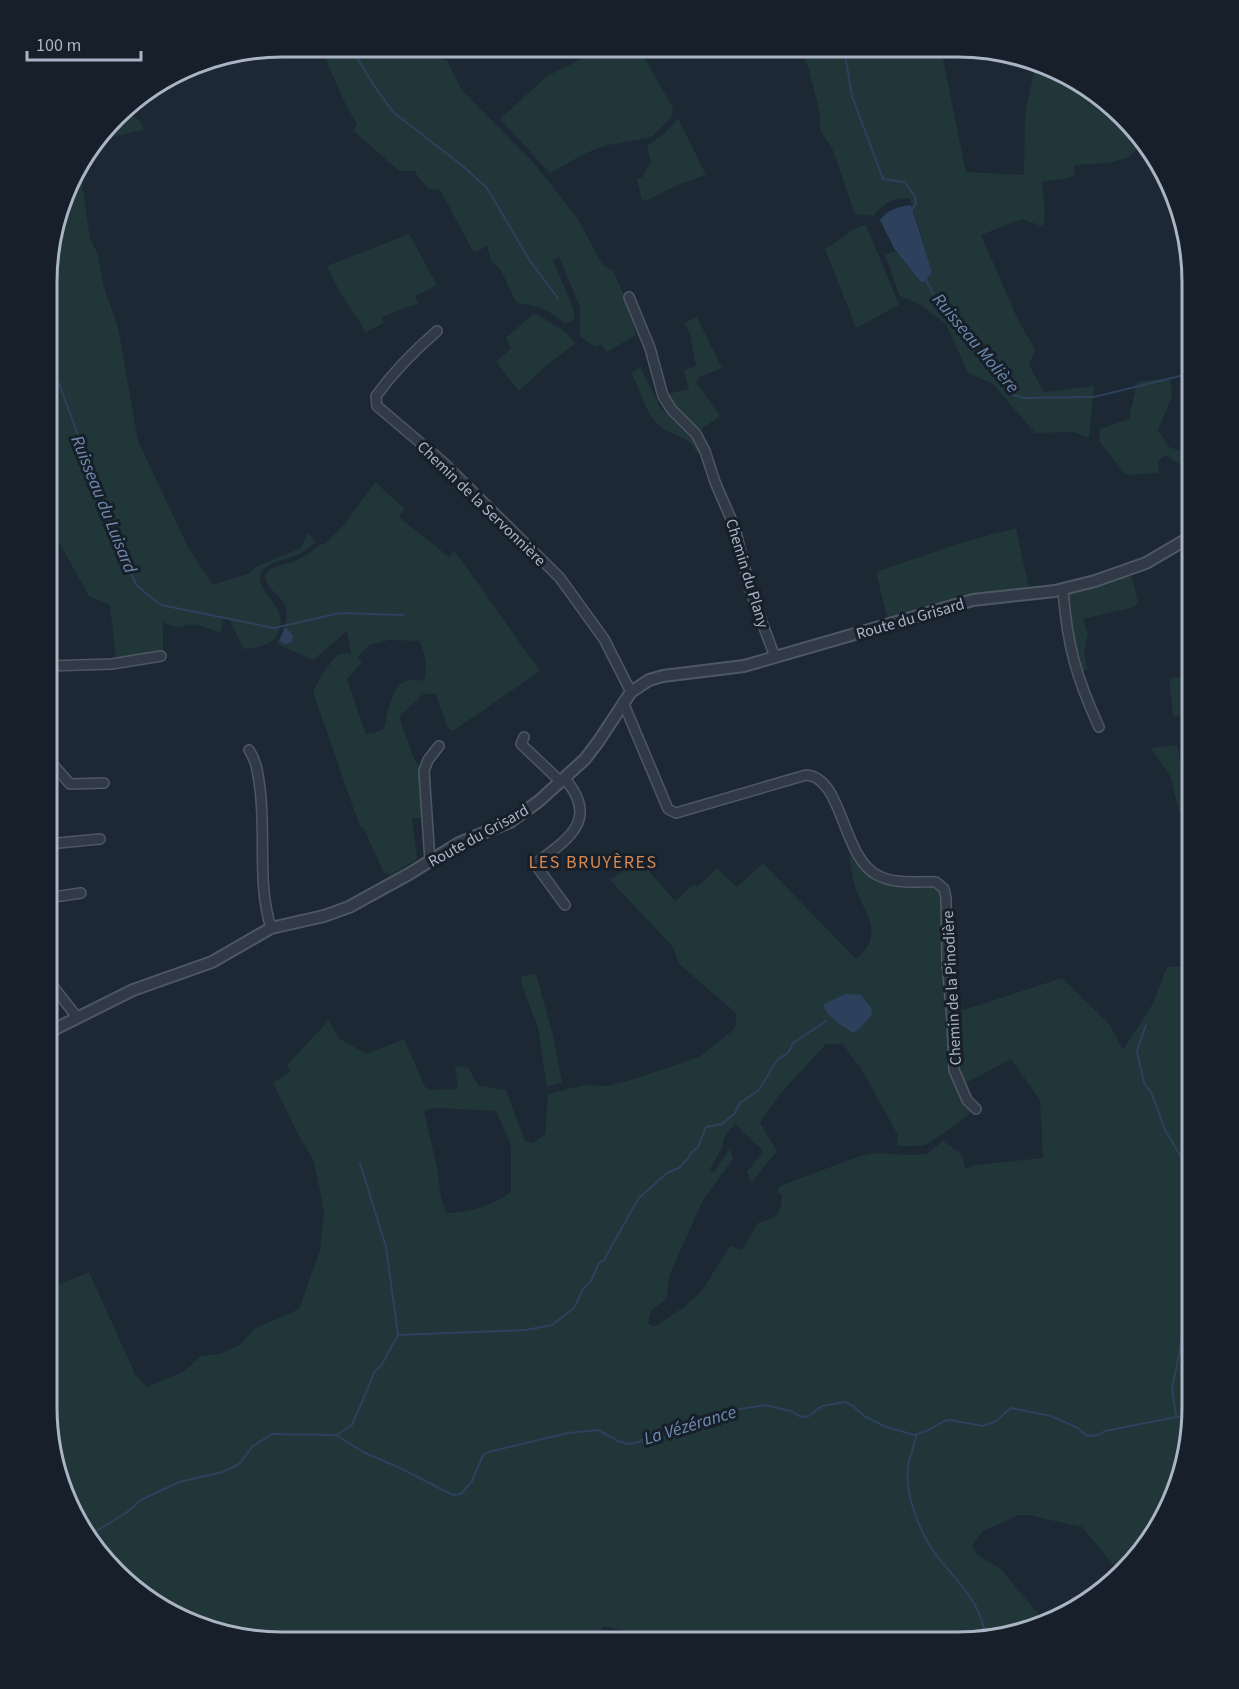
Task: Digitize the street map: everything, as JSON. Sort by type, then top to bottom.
[{"type":"street","name":"Chemin du Plany","points":[[629,297],[650,348],[663,396],[672,410],[696,434],[705,451],[715,482],[735,528],[747,583],[775,657]]},
{"type":"street","name":"Chemin de la Servonnière","points":[[437,331],[386,382],[376,396],[377,406],[435,455],[560,578],[604,639],[631,692]]},
{"type":"street","name":"Route du Grisard","points":[[57,1028],[133,990],[212,962],[271,928],[337,912],[391,885],[459,843],[510,822],[563,780],[592,752],[631,692],[650,680],[663,676],[730,669],[973,600],[1063,590],[1146,563],[1182,542]]},
{"type":"street","points":[[1063,590],[1071,653],[1082,689],[1099,727]]},
{"type":"street","points":[[57,666],[112,664],[160,656]]},
{"type":"street","name":"Chemin de la Pinodière","points":[[623,702],[668,809],[676,813],[806,775],[814,775],[827,786],[853,848],[864,865],[884,878],[909,883],[936,882],[944,889],[954,1070],[967,1101],[976,1109]]},
{"type":"street","points":[[525,737],[521,744],[572,787],[580,802],[578,825],[570,837],[535,864],[565,905]]},
{"type":"street","points":[[430,861],[424,771],[428,760],[439,746]]},
{"type":"street","points":[[249,750],[256,760],[263,815],[263,883],[265,909],[271,928]]},
{"type":"street","points":[[57,769],[70,784],[104,783]]},
{"type":"street","points":[[57,843],[100,838]]},
{"type":"street","points":[[57,897],[81,893]]},
{"type":"street","points":[[57,992],[77,1017]]},
{"type":"green space","points":[[324,57],[437,57],[447,61],[461,89],[533,162],[578,219],[602,264],[614,272],[630,310],[636,335],[607,352],[602,345],[595,347],[580,336],[580,307],[559,257],[553,260],[573,308],[575,316],[573,320],[565,323],[542,308],[516,303],[501,270],[491,260],[487,246],[474,253],[440,190],[428,189],[414,171],[399,171],[354,131],[357,124]]},
{"type":"green space","points":[[583,57],[644,57],[673,107],[672,116],[652,137],[604,146],[550,173],[500,119],[547,76]]},
{"type":"green space","points":[[804,57],[943,57],[966,172],[1024,175],[1025,116],[1034,71],[1057,80],[1094,103],[1136,145],[1138,148],[1128,158],[1107,163],[1075,165],[1074,175],[1069,178],[1042,182],[1045,214],[1044,223],[1041,226],[1022,219],[981,235],[1019,322],[1035,349],[1029,365],[1044,392],[1094,386],[1089,438],[1073,432],[1035,433],[993,384],[968,373],[946,324],[921,305],[900,296],[885,255],[895,251],[921,282],[932,272],[910,199],[889,202],[874,216],[855,214],[832,148],[820,130],[820,114]]},
{"type":"green space","points":[[132,115],[141,122],[144,130],[111,136]]},
{"type":"green space","points":[[678,118],[706,175],[642,201],[637,179],[642,177],[651,162],[647,146],[665,133]]},
{"type":"green space","points":[[81,179],[90,238],[98,255],[104,288],[118,327],[138,441],[188,547],[213,585],[250,573],[255,567],[301,548],[308,533],[316,542],[300,554],[270,565],[263,570],[260,576],[261,583],[275,605],[281,622],[279,631],[273,640],[258,647],[244,649],[230,621],[223,619],[221,633],[197,625],[177,627],[163,622],[163,653],[116,661],[110,605],[89,596],[57,539],[57,267],[61,238]]},
{"type":"green space","points":[[866,225],[899,305],[856,328],[825,249],[856,228]]},
{"type":"green space","points":[[409,234],[437,285],[415,296],[419,303],[382,317],[384,323],[366,332],[338,289],[327,266]]},
{"type":"green space","points":[[534,313],[566,332],[575,344],[548,364],[519,391],[496,362],[511,348],[506,338]]},
{"type":"green space","points":[[697,317],[722,368],[699,377],[696,382],[720,416],[698,432],[677,412],[665,394],[689,389],[684,370],[696,366],[690,334],[684,323]]},
{"type":"green space","points":[[640,367],[661,409],[673,415],[684,426],[700,451],[698,453],[689,442],[656,423],[631,373]]},
{"type":"green space","points":[[1170,378],[1172,396],[1158,430],[1169,447],[1182,451],[1182,466],[1166,455],[1158,461],[1159,473],[1126,475],[1099,441],[1100,429],[1129,419],[1137,382]]},
{"type":"green space","points":[[375,482],[405,509],[399,517],[449,557],[454,550],[540,671],[453,731],[448,728],[435,693],[422,695],[399,717],[415,761],[421,769],[423,817],[412,819],[417,859],[391,875],[384,873],[363,827],[360,827],[313,692],[322,674],[338,654],[351,653],[347,631],[313,660],[277,644],[286,624],[287,613],[284,603],[266,582],[265,577],[271,569],[298,560],[325,544],[344,525]],"holes":[[[389,640],[420,641],[426,661],[425,678],[422,681],[404,682],[398,687],[391,701],[384,728],[375,733],[366,734],[347,679],[362,662],[357,658],[369,645]]]},
{"type":"green space","points":[[1016,528],[1029,588],[975,596],[888,621],[876,572],[960,543]]},
{"type":"green space","points":[[1131,573],[1138,603],[1134,607],[1083,619],[1088,633],[1084,653],[1088,670],[1078,670],[1073,651],[1067,592]]},
{"type":"green space","points":[[1182,676],[1182,715],[1173,716],[1169,678]]},
{"type":"green space","points":[[1177,745],[1182,775],[1182,819],[1170,776],[1151,748]]},
{"type":"green space","points":[[849,855],[852,855],[868,874],[890,881],[931,885],[939,890],[944,899],[949,1061],[956,1087],[970,1109],[969,1115],[928,1144],[897,1146],[898,1135],[859,1065],[843,1044],[826,1044],[779,1095],[760,1123],[777,1151],[751,1183],[747,1172],[763,1151],[735,1124],[724,1137],[722,1148],[710,1169],[714,1172],[730,1148],[733,1159],[703,1200],[669,1276],[667,1298],[651,1311],[648,1323],[654,1327],[683,1308],[701,1292],[730,1246],[742,1250],[758,1223],[776,1215],[782,1195],[777,1191],[780,1186],[857,1157],[876,1153],[926,1154],[943,1141],[962,1155],[965,1169],[975,1165],[1043,1158],[1040,1100],[1011,1059],[962,1085],[956,1067],[954,1013],[1062,978],[1110,1025],[1123,1050],[1152,1005],[1167,967],[1182,966],[1182,1422],[1178,1451],[1159,1507],[1136,1544],[1116,1566],[1082,1527],[1019,1515],[983,1531],[972,1546],[976,1554],[1000,1568],[1039,1615],[1043,1615],[1001,1628],[972,1632],[631,1632],[603,1626],[601,1632],[267,1632],[238,1628],[182,1609],[145,1586],[123,1566],[103,1544],[87,1520],[74,1493],[61,1451],[57,1422],[57,1286],[89,1272],[136,1376],[147,1387],[183,1372],[201,1356],[220,1354],[240,1345],[254,1329],[299,1309],[320,1250],[324,1211],[314,1161],[273,1083],[290,1071],[287,1065],[329,1020],[338,1038],[367,1054],[404,1039],[425,1087],[430,1090],[458,1089],[455,1066],[468,1068],[479,1086],[506,1090],[525,1141],[533,1143],[545,1134],[548,1094],[584,1085],[607,1086],[699,1057],[732,1031],[736,1025],[736,1013],[679,964],[673,947],[610,880],[639,860],[675,901],[694,884],[697,887],[717,869],[737,887],[763,863],[856,959],[865,950],[872,933],[868,915],[852,875]],"holes":[[[436,1108],[496,1111],[511,1145],[511,1192],[480,1207],[463,1212],[446,1213],[424,1111]]]},
{"type":"green space","points":[[536,974],[553,1035],[562,1083],[547,1087],[538,1028],[521,983],[521,976]]},
{"type":"water","points":[[911,205],[932,272],[925,282],[921,282],[895,250],[880,220],[894,209]]},
{"type":"water","points":[[285,627],[293,635],[292,642],[286,644],[279,641]]},
{"type":"water","points":[[846,994],[861,995],[871,1007],[872,1015],[853,1033],[831,1017],[823,1004]]},
{"type":"waterway","points":[[356,57],[393,112],[464,167],[487,188],[530,261],[558,298]]},
{"type":"waterway","name":"Ruisseau Molière","points":[[846,57],[852,96],[883,179],[905,182],[915,197],[916,204],[911,210]]},
{"type":"waterway","name":"Ruisseau Molière","points":[[926,280],[936,299],[975,351],[1014,395],[1024,398],[1094,397],[1182,375]]},
{"type":"waterway","name":"Ruisseau du Luisard","points":[[57,379],[122,553],[137,586],[161,605],[274,628],[340,613],[403,615]]},
{"type":"waterway","points":[[337,1435],[352,1425],[375,1371],[381,1366],[398,1335],[526,1330],[552,1325],[574,1308],[583,1289],[591,1281],[599,1263],[604,1260],[638,1199],[667,1173],[679,1168],[698,1147],[706,1127],[722,1124],[735,1113],[740,1103],[759,1090],[777,1060],[789,1052],[793,1043],[826,1021]]},
{"type":"waterway","points":[[1146,1025],[1137,1051],[1144,1083],[1152,1094],[1165,1130],[1182,1158]]},
{"type":"waterway","points":[[360,1163],[386,1247],[398,1335]]},
{"type":"waterway","points":[[1176,1416],[1172,1389],[1182,1339]]},
{"type":"waterway","name":"La Vézérance","points":[[95,1532],[126,1513],[141,1500],[179,1482],[223,1472],[239,1464],[253,1446],[272,1434],[336,1435],[363,1452],[453,1495],[461,1494],[472,1481],[483,1455],[488,1452],[568,1433],[598,1430],[628,1444],[639,1442],[668,1427],[720,1412],[765,1405],[791,1411],[801,1417],[809,1416],[822,1406],[845,1402],[864,1416],[886,1427],[915,1435],[950,1420],[983,1426],[996,1421],[1011,1408],[1051,1416],[1078,1428],[1087,1436],[1182,1417]]},
{"type":"waterway","points":[[917,1435],[907,1478],[916,1516],[934,1552],[975,1605],[984,1630]]},
{"type":"district","name":"LES BRUYÈRES","points":[[593,862]]}]
